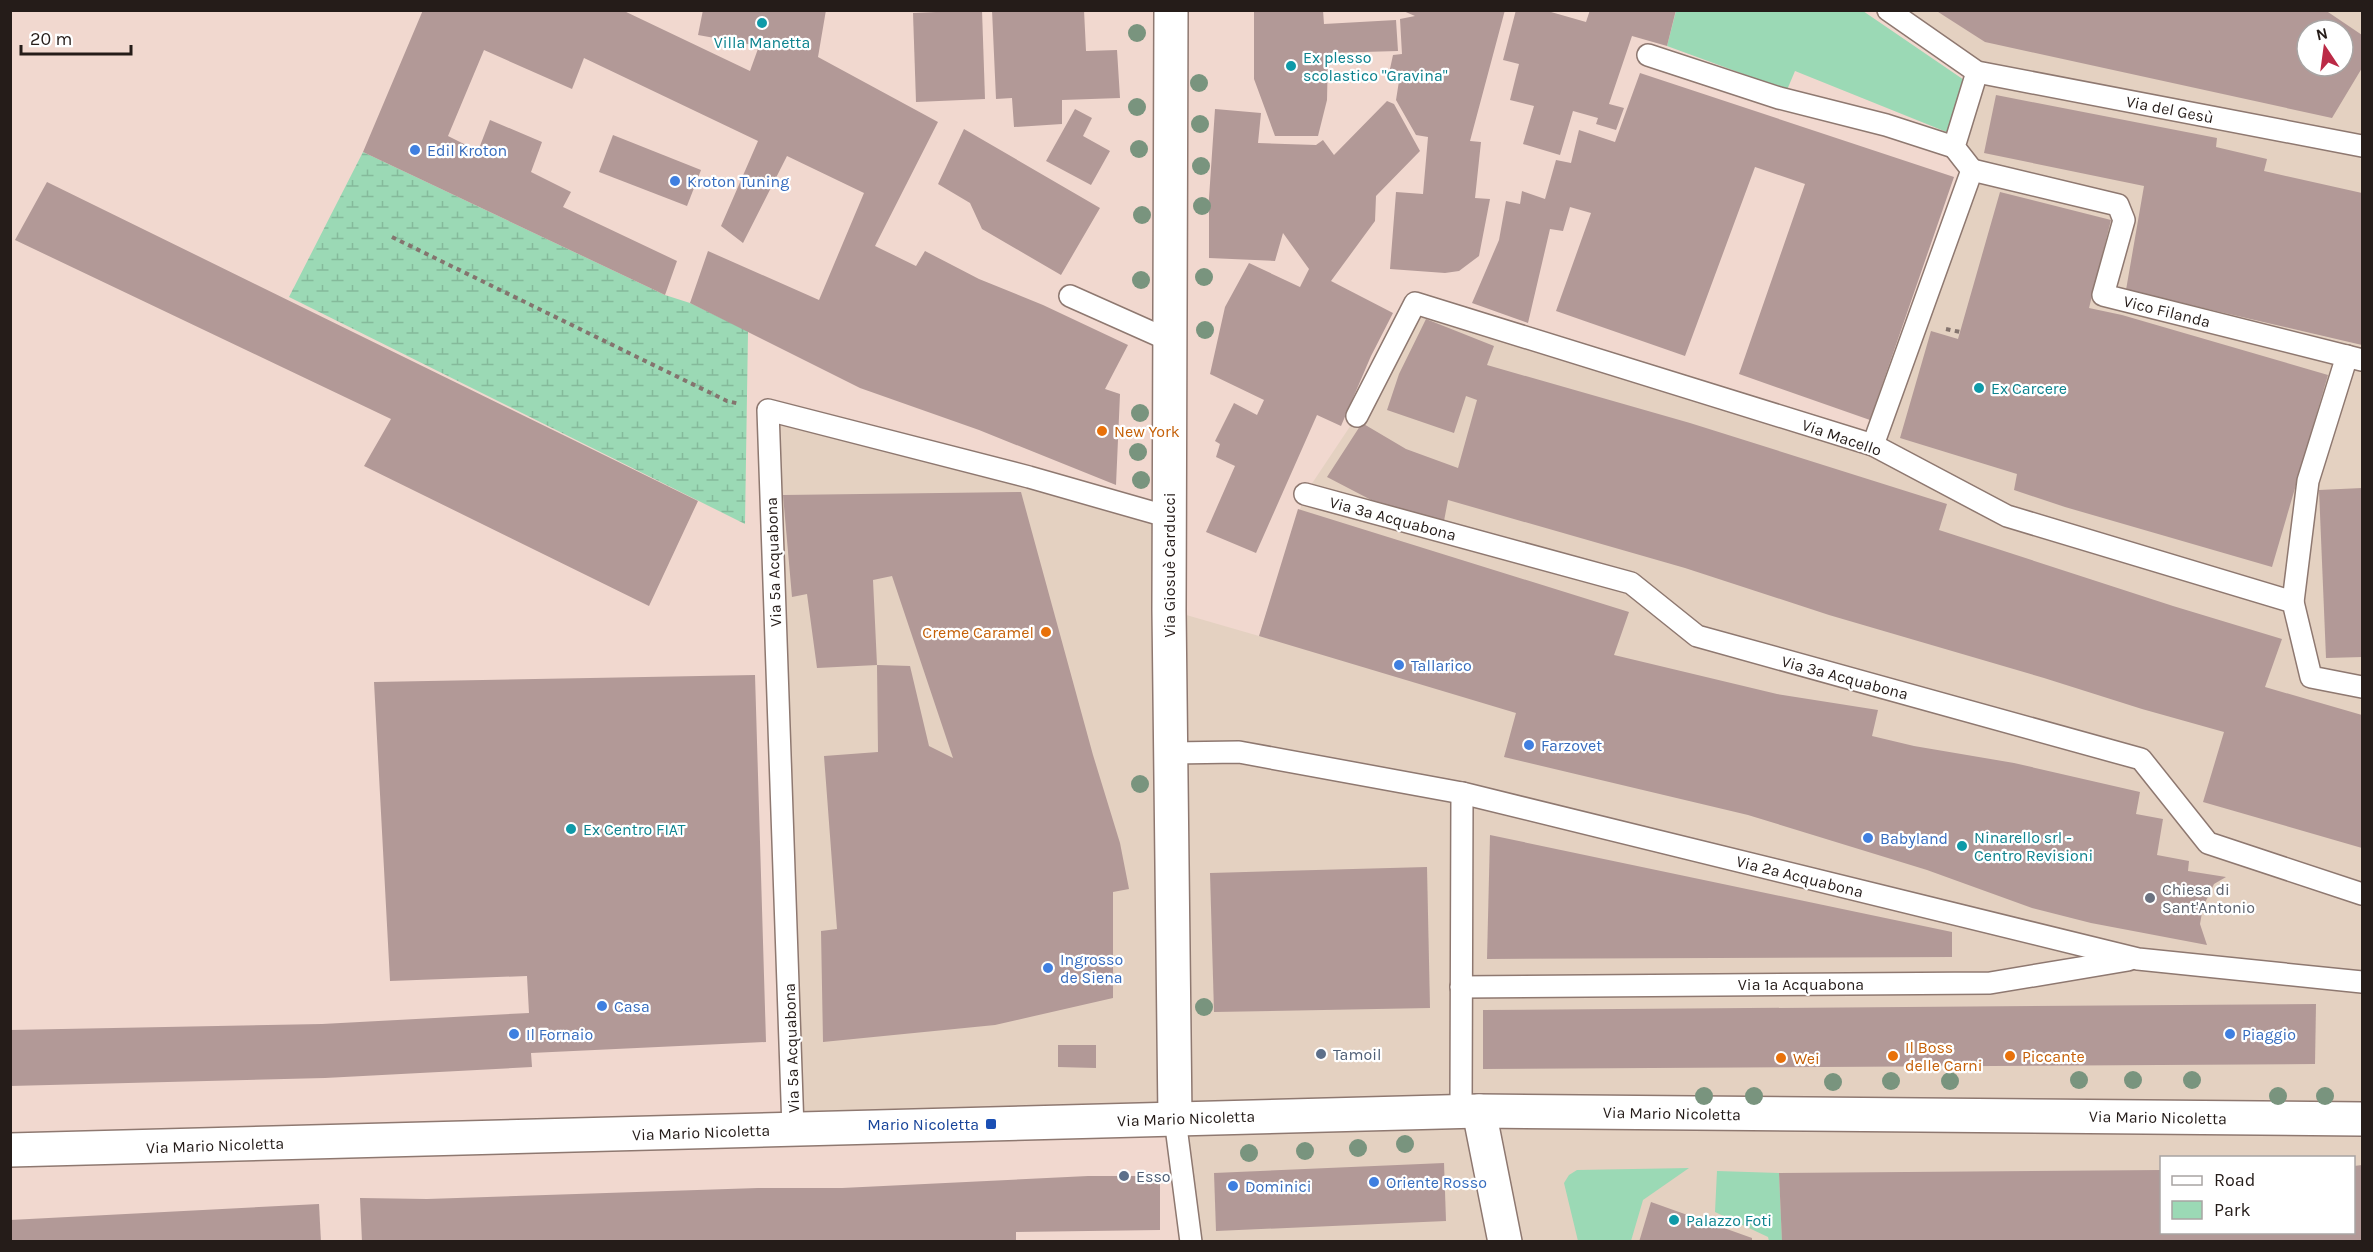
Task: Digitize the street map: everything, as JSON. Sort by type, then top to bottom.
[{"type":"street","name":"Via Giosuè Carducci","points":[[1171,10],[1169,517],[1175,1119]]},
{"type":"street","name":"Via Mario Nicoletta","points":[[10,1150],[1470,1111],[2362,1119]]},
{"type":"street","points":[[1470,1111],[1505,1242]]},
{"type":"lane","points":[[1888,10],[1977,72],[1954,147]]},
{"type":"lane","points":[[1648,55],[1779,98],[1886,125],[1954,147],[1972,170],[1873,445]]},
{"type":"lane","name":"Via del Gesù","points":[[1977,72],[2362,146]]},
{"type":"lane","name":"Vico Filanda","points":[[1972,170],[2118,205],[2124,220],[2103,296],[2355,358]]},
{"type":"lane","points":[[1070,296],[1171,341]]},
{"type":"lane","name":"Via Macello","points":[[1357,416],[1415,303],[1873,445],[2007,516],[2293,602]]},
{"type":"lane","points":[[2355,358],[2308,481],[2293,602],[2311,677],[2362,687]]},
{"type":"lane","points":[[768,410],[1029,477],[1169,517]]},
{"type":"lane","name":"Via 5a Acquabona","points":[[768,410],[794,1129]]},
{"type":"lane","name":"Via 3a Acquabona","points":[[1305,494],[1631,583],[1697,636],[2141,759],[2208,843],[2362,894]]},
{"type":"lane","name":"Via 2a Acquabona","points":[[1172,753],[1239,752],[1462,793],[2138,959]]},
{"type":"lane","points":[[1462,793],[1461,987],[1470,1111]]},
{"type":"lane","points":[[2138,959],[2362,982]]},
{"type":"lane","name":"Via 1a Acquabona","points":[[1461,987],[1990,983],[2138,959]]},
{"type":"lane","points":[[1175,1119],[1191,1242]]},
{"type":"path","points":[[392,237],[727,401],[768,410]]},
{"type":"shaded area","points":[[1888,11],[2362,11],[2362,1241],[1191,1241],[1174,1119],[793,1129],[768,410],[1169,517],[1169,610],[1259,636],[1305,494],[1357,416],[1415,303],[1873,444],[1972,171],[1954,147],[1977,72]]},
{"type":"green space","points":[[1676,11],[1863,11],[1967,82],[1949,133],[1795,71],[1787,90],[1667,46]]},
{"type":"green space","points":[[363,152],[665,295],[690,303],[748,331],[745,524],[289,297]]},
{"type":"green space","points":[[1689,1168],[1643,1200],[1631,1241],[1578,1241],[1564,1183],[1569,1175],[1577,1170]]},
{"type":"green space","points":[[1717,1171],[1779,1173],[1782,1241],[1769,1241],[1768,1237],[1715,1212]]},
{"type":"building","points":[[423,10],[622,10],[750,71],[759,46],[698,35],[703,10],[826,10],[818,57],[938,122],[875,246],[916,266],[925,251],[979,279],[1043,305],[1128,345],[1105,389],[1120,394],[1116,485],[979,430],[860,388],[690,303],[708,251],[819,300],[864,193],[787,156],[743,243],[721,226],[758,141],[584,58],[572,89],[484,50],[448,136],[478,151],[490,120],[542,142],[531,172],[571,192],[563,207],[677,261],[665,295],[363,152]]},
{"type":"building","points":[[982,10],[985,99],[916,102],[913,13]]},
{"type":"building","points":[[992,10],[1084,10],[1086,51],[1117,50],[1120,98],[1062,100],[1062,124],[1014,127],[1012,98],[996,99]]},
{"type":"building","name":"Ex plesso scolastico \"Gravina\"","points":[[1254,10],[1323,10],[1324,24],[1396,20],[1398,51],[1328,53],[1327,100],[1318,136],[1275,136],[1254,79]]},
{"type":"building","points":[[1401,10],[1505,10],[1470,141],[1481,142],[1475,198],[1490,199],[1479,256],[1459,271],[1445,273],[1390,269],[1396,192],[1423,194],[1428,137],[1416,135],[1396,100],[1399,81],[1388,78],[1393,55],[1402,54],[1400,19],[1415,16]]},
{"type":"building","points":[[1516,10],[1544,10],[1586,22],[1590,10],[1676,10],[1667,46],[1632,36],[1609,104],[1624,108],[1616,130],[1596,124],[1598,118],[1573,111],[1560,155],[1523,144],[1534,106],[1510,100],[1519,64],[1503,60]]},
{"type":"building","points":[[1935,10],[2325,10],[2337,18],[2295,18],[2295,78],[2355,78],[2355,30],[2362,35],[2362,68],[2332,118],[1985,42]]},
{"type":"building","points":[[1640,73],[1954,177],[1870,420],[1739,374],[1805,184],[1755,167],[1685,356],[1556,311],[1591,213],[1570,207],[1563,231],[1550,229],[1528,323],[1472,303],[1499,240],[1506,201],[1520,204],[1522,191],[1545,199],[1556,160],[1571,163],[1579,130],[1615,142]]},
{"type":"building","points":[[1996,95],[2217,138],[2216,147],[2267,159],[2264,171],[2362,193],[2362,345],[2126,290],[2144,186],[1984,153]]},
{"type":"building","points":[[1387,101],[1394,104],[1420,151],[1376,196],[1375,221],[1331,281],[1393,313],[1371,356],[1341,426],[1317,415],[1256,553],[1206,532],[1235,466],[1216,457],[1220,444],[1215,441],[1234,403],[1257,415],[1264,400],[1210,374],[1225,307],[1249,263],[1300,287],[1309,269],[1283,233],[1275,261],[1209,258],[1209,198],[1215,109],[1261,113],[1258,143],[1316,145],[1323,140],[1334,155]]},
{"type":"building","points":[[1075,109],[1092,118],[1083,136],[1110,151],[1091,185],[1046,161]]},
{"type":"building","points":[[964,129],[1100,208],[1061,275],[982,229],[970,203],[938,184]]},
{"type":"building","points":[[613,135],[701,170],[687,206],[599,172]]},
{"type":"building","points":[[47,182],[698,501],[649,606],[364,466],[391,419],[15,240]]},
{"type":"building","points":[[2000,192],[2111,220],[2089,308],[2122,315],[2328,375],[2272,567],[2014,490],[2017,474],[1900,438],[1931,331],[1958,339]]},
{"type":"building","points":[[1426,319],[1494,346],[1487,365],[1690,423],[1947,504],[1939,530],[2282,639],[2265,687],[2362,715],[2362,848],[2203,802],[2224,732],[1829,615],[1685,568],[1448,500],[1444,521],[1375,502],[1327,477],[1362,423],[1406,449],[1458,468],[1477,400],[1466,396],[1454,433],[1387,410],[1399,374]]},
{"type":"building","points":[[2362,488],[2362,657],[2326,658],[2319,490]]},
{"type":"building","points":[[1021,492],[1093,755],[1120,843],[1129,889],[1113,892],[1113,998],[995,1025],[823,1042],[821,931],[837,929],[824,756],[878,752],[877,665],[817,668],[807,594],[792,597],[783,495]],"holes":[[[892,576],[953,758],[929,746],[910,666],[877,665],[873,580]]]},
{"type":"building","points":[[1298,509],[1629,612],[1614,655],[1777,694],[1878,710],[1872,736],[1914,746],[2014,763],[2140,792],[2136,814],[2163,819],[2157,855],[2189,861],[2188,871],[2226,877],[2214,884],[2203,907],[2200,924],[2207,945],[2091,923],[2032,908],[1927,870],[1748,815],[1504,757],[1516,713],[1259,636]]},
{"type":"building","name":"Ex Centro FIAT","points":[[755,675],[766,1042],[531,1053],[532,1067],[325,1078],[10,1086],[10,1030],[322,1024],[529,1013],[527,976],[390,981],[374,682]]},
{"type":"building","points":[[1490,835],[1952,932],[1952,957],[1487,959]]},
{"type":"building","points":[[1427,867],[1430,1008],[1214,1012],[1210,873]]},
{"type":"building","points":[[2316,1004],[2315,1064],[1483,1069],[1483,1010]]},
{"type":"building","points":[[1058,1045],[1096,1045],[1096,1068],[1058,1067]]},
{"type":"building","points":[[1444,1163],[1446,1221],[1216,1231],[1214,1173]]},
{"type":"building","points":[[2362,1165],[2362,1242],[1782,1242],[1779,1173],[2160,1170],[2160,1234],[2355,1234],[2355,1166]]},
{"type":"building","points":[[1088,1176],[1160,1176],[1160,1230],[1016,1232],[1016,1242],[362,1242],[360,1198],[427,1199],[758,1188],[842,1188]]},
{"type":"building","name":"Palazzo Foti","points":[[1651,1202],[1752,1238],[1752,1242],[1639,1242]]},
{"type":"building","points":[[319,1204],[321,1242],[10,1242],[10,1220]]},
{"type":"place","name":"Villa Manetta","points":[[762,23]]},
{"type":"place","name":"Ex plesso scolastico \"Gravina\"","points":[[1291,66]]},
{"type":"place","name":"Edil Kroton","points":[[415,150]]},
{"type":"place","name":"Kroton Tuning","points":[[675,181]]},
{"type":"place","name":"Ex Carcere","points":[[1979,388]]},
{"type":"place","name":"New York","points":[[1102,431]]},
{"type":"place","name":"Creme Caramel","points":[[1046,632]]},
{"type":"place","name":"Tallarico","points":[[1399,665]]},
{"type":"place","name":"Farzovet","points":[[1529,745]]},
{"type":"place","name":"Ex Centro FIAT","points":[[571,829]]},
{"type":"place","name":"Babyland","points":[[1868,838]]},
{"type":"place","name":"Ninarello srl - Centro Revisioni","points":[[1962,846]]},
{"type":"place","name":"Chiesa di Sant'Antonio","points":[[2150,898]]},
{"type":"place","name":"Ingrosso de Siena","points":[[1048,968]]},
{"type":"place","name":"Casa","points":[[602,1006]]},
{"type":"place","name":"Il Fornaio","points":[[514,1034]]},
{"type":"place","name":"Piaggio","points":[[2230,1034]]},
{"type":"place","name":"Tamoil","points":[[1321,1054]]},
{"type":"place","name":"Il Boss delle Carni","points":[[1893,1056]]},
{"type":"place","name":"Piccante","points":[[2010,1056]]},
{"type":"place","name":"Wei","points":[[1781,1058]]},
{"type":"place","name":"Mario Nicoletta","points":[[991,1124]]},
{"type":"place","name":"Esso","points":[[1124,1176]]},
{"type":"place","name":"Oriente Rosso","points":[[1374,1182]]},
{"type":"place","name":"Dominici","points":[[1233,1186]]},
{"type":"place","name":"Palazzo Foti","points":[[1674,1220]]}]
